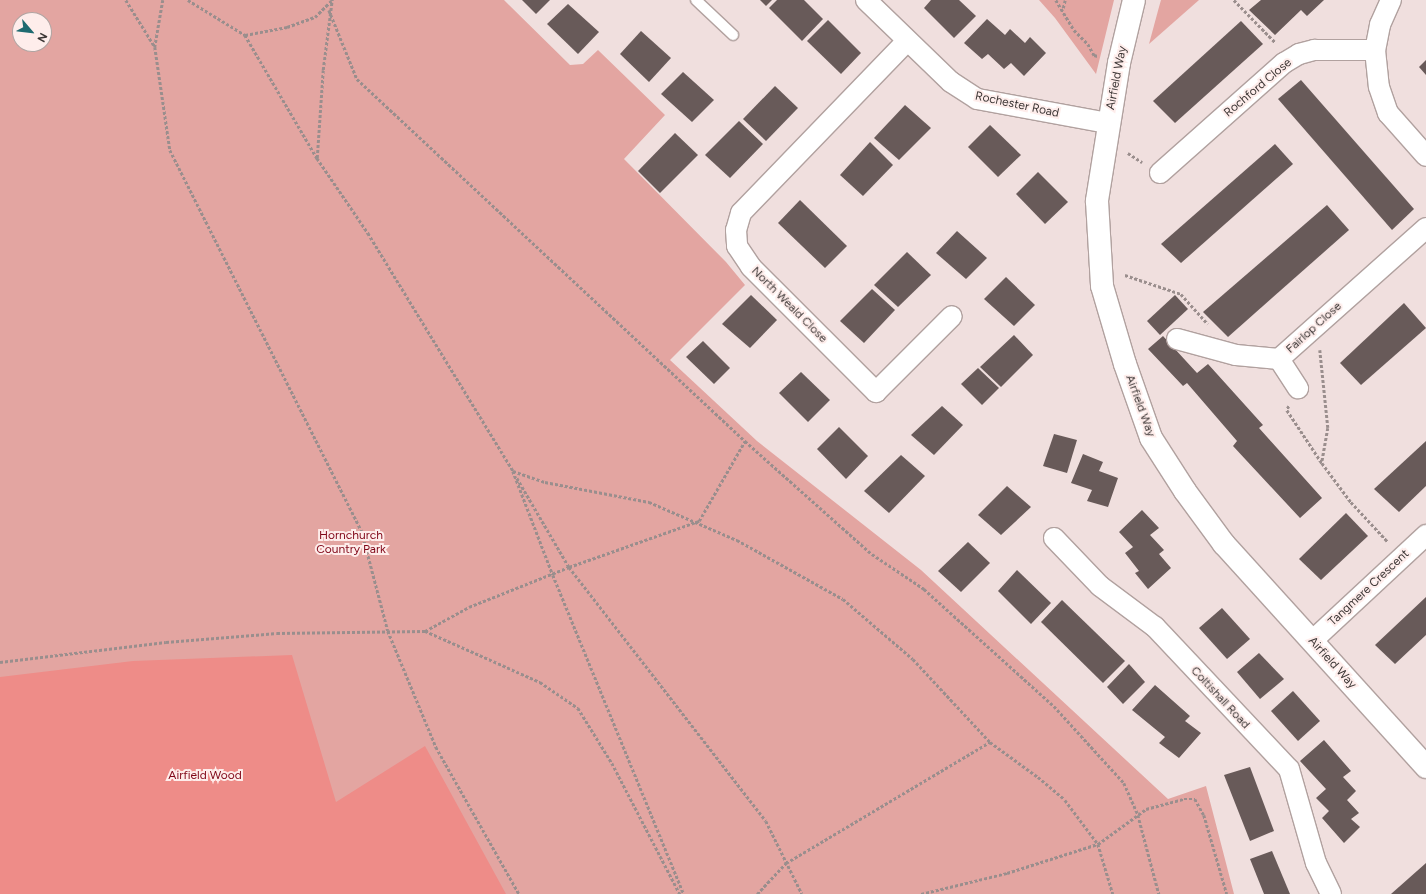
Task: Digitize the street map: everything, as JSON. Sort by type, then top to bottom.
[{"type":"street","name":"Rochester Road","points":[[866,0],[951,82],[977,99],[1108,123]]},
{"type":"street","name":"Airfield Way","points":[[1134,0],[1119,63],[1108,123],[1097,201],[1102,286],[1123,357],[1151,438],[1185,491],[1224,544],[1426,767]]},
{"type":"street","points":[[1391,0],[1380,25],[1374,50],[1379,87],[1388,113],[1426,156]]},
{"type":"street","name":"North Weald Close","points":[[907,41],[741,213],[736,230],[737,246],[751,267],[876,392],[952,316]]},
{"type":"street","name":"Rochford Close","points":[[1160,173],[1292,59],[1314,50],[1374,50]]},
{"type":"street","name":"Fairlop Close","points":[[1177,339],[1236,355],[1279,359],[1426,228]]},
{"type":"street","points":[[1279,359],[1298,388]]},
{"type":"street","name":"Tangmere Crescent","points":[[1312,641],[1426,535]]},
{"type":"street","name":"Coltishall Road","points":[[1054,538],[1100,586],[1155,627],[1289,769],[1316,863],[1331,894]]},
{"type":"lane","points":[[696,0],[733,35]]},
{"type":"path","points":[[126,0],[155,47]]},
{"type":"path","points":[[163,0],[155,47],[170,150],[362,532],[388,632],[436,746],[519,894]]},
{"type":"path","points":[[188,0],[245,35],[317,158],[368,233],[513,471],[569,567],[761,814],[802,894]]},
{"type":"path","points":[[245,35],[287,27],[315,17],[332,0]]},
{"type":"path","points":[[317,158],[329,10],[332,0]]},
{"type":"path","points":[[1056,0],[1063,8],[1074,30],[1088,44],[1094,54],[1119,63]]},
{"type":"path","points":[[1063,8],[1065,0]]},
{"type":"path","points":[[1234,0],[1292,59]]},
{"type":"path","points":[[329,10],[357,79],[745,441],[872,554],[924,589],[1054,706],[1124,783],[1138,816],[1160,894]]},
{"type":"path","points":[[1101,268],[1181,294],[1211,328]]},
{"type":"path","points":[[1316,325],[1324,377],[1328,428],[1322,463]]},
{"type":"path","points":[[1298,388],[1287,410],[1322,463],[1351,502],[1402,557]]},
{"type":"path","points":[[425,631],[469,607],[553,575],[569,567],[699,522],[745,441]]},
{"type":"path","points":[[513,471],[545,482],[649,502],[699,522],[843,599],[913,660],[990,742],[1038,776],[1065,800],[1098,844],[1113,894]]},
{"type":"path","points":[[513,471],[553,575],[684,894]]},
{"type":"path","points":[[0,662],[190,640],[277,633],[425,631],[540,682],[578,708],[612,763],[680,894]]},
{"type":"path","points":[[757,894],[786,863],[990,742]]},
{"type":"path","points":[[921,894],[1007,873],[1098,844],[1146,809],[1184,799],[1195,799],[1204,815],[1227,894]]},
{"type":"green space","name":"Hornchurch Country Park","points":[[0,0],[504,0],[570,65],[583,64],[598,50],[665,115],[624,159],[726,262],[745,285],[670,360],[757,441],[921,570],[1168,799],[1206,786],[1234,894],[0,894]]},
{"type":"green space","points":[[1039,0],[1114,0],[1096,74],[1055,18]]},
{"type":"green space","points":[[1161,0],[1199,0],[1149,44],[1159,7]]},
{"type":"green space","name":"Airfield Wood","points":[[292,655],[336,802],[425,746],[506,894],[0,894],[0,677],[133,661]]},
{"type":"building","points":[[522,0],[550,0],[536,14]]},
{"type":"building","points":[[760,0],[772,0],[766,6]]},
{"type":"building","points":[[777,0],[804,0],[823,19],[802,41],[769,8]]},
{"type":"building","points":[[931,0],[959,0],[976,16],[954,38],[924,8]]},
{"type":"building","points":[[1261,0],[1324,0],[1307,16],[1301,10],[1275,35],[1249,10]]},
{"type":"building","points":[[568,4],[599,32],[578,54],[547,24]]},
{"type":"building","points":[[987,19],[1005,35],[1010,29],[1025,43],[1030,37],[1046,53],[1024,76],[1011,63],[1004,69],[988,54],[982,59],[964,43]]},
{"type":"building","points":[[828,20],[861,53],[841,74],[807,41]]},
{"type":"building","points":[[1241,21],[1263,44],[1175,123],[1153,101]]},
{"type":"building","points":[[641,31],[671,58],[649,82],[620,54]]},
{"type":"building","points":[[1426,60],[1426,75],[1419,67]]},
{"type":"building","points":[[683,72],[714,100],[692,122],[661,94]]},
{"type":"building","points":[[1301,80],[1414,209],[1392,230],[1278,99]]},
{"type":"building","points":[[775,86],[798,108],[766,141],[743,119]]},
{"type":"building","points":[[905,105],[931,128],[899,160],[874,138]]},
{"type":"building","points":[[739,121],[763,144],[730,178],[705,155]]},
{"type":"building","points":[[990,125],[1021,155],[998,177],[968,147]]},
{"type":"building","points":[[675,133],[698,155],[660,193],[638,171]]},
{"type":"building","points":[[870,142],[893,165],[863,196],[840,175]]},
{"type":"building","points":[[1275,144],[1293,164],[1181,263],[1161,244]]},
{"type":"building","points":[[1038,172],[1068,202],[1045,224],[1016,194]]},
{"type":"building","points":[[800,200],[847,246],[825,268],[778,223]]},
{"type":"building","points":[[1327,205],[1349,230],[1228,337],[1203,312]]},
{"type":"building","points":[[957,231],[987,258],[966,279],[936,253]]},
{"type":"building","points":[[907,252],[931,275],[898,307],[874,285]]},
{"type":"building","points":[[1006,277],[1035,305],[1014,326],[984,299]]},
{"type":"building","points":[[872,289],[895,310],[864,343],[840,321]]},
{"type":"building","points":[[751,295],[777,320],[750,348],[722,324]]},
{"type":"building","points":[[1175,295],[1188,309],[1160,335],[1147,321]]},
{"type":"building","points":[[1404,303],[1426,328],[1361,385],[1340,363]]},
{"type":"building","points":[[1014,335],[1033,355],[1001,387],[980,367]]},
{"type":"building","points":[[1163,336],[1197,373],[1208,364],[1263,425],[1259,428],[1322,498],[1300,518],[1233,446],[1237,441],[1187,383],[1183,386],[1148,349]]},
{"type":"building","points":[[703,341],[730,368],[714,384],[686,357]]},
{"type":"building","points":[[978,368],[999,388],[982,405],[961,384]]},
{"type":"building","points":[[801,372],[830,400],[808,422],[779,393]]},
{"type":"building","points":[[942,406],[963,425],[934,455],[911,435]]},
{"type":"building","points":[[839,427],[868,456],[846,479],[817,449]]},
{"type":"building","points":[[1054,434],[1077,440],[1067,473],[1043,466]]},
{"type":"building","points":[[1426,441],[1426,486],[1399,512],[1374,489]]},
{"type":"building","points":[[1083,454],[1103,462],[1099,471],[1118,478],[1108,507],[1087,501],[1092,490],[1071,483]]},
{"type":"building","points":[[901,455],[925,476],[889,513],[864,491]]},
{"type":"building","points":[[1007,486],[1031,507],[1001,535],[978,515]]},
{"type":"building","points":[[1142,510],[1159,528],[1150,535],[1164,550],[1159,554],[1171,568],[1148,589],[1135,573],[1139,571],[1125,553],[1133,547],[1119,532]]},
{"type":"building","points":[[1346,513],[1368,536],[1321,580],[1299,559]]},
{"type":"building","points":[[968,542],[990,563],[961,592],[938,571]]},
{"type":"building","points":[[1017,570],[1051,603],[1031,624],[998,591]]},
{"type":"building","points":[[1426,597],[1426,635],[1395,664],[1375,645]]},
{"type":"building","points":[[1062,600],[1125,661],[1103,683],[1041,622]]},
{"type":"building","points":[[1222,608],[1250,639],[1227,659],[1199,628]]},
{"type":"building","points":[[1259,653],[1284,679],[1260,699],[1237,672]]},
{"type":"building","points":[[1129,664],[1145,682],[1123,704],[1107,687]]},
{"type":"building","points":[[1155,685],[1190,716],[1185,721],[1201,733],[1179,758],[1159,743],[1165,737],[1132,710]]},
{"type":"building","points":[[1293,691],[1320,721],[1298,741],[1271,711]]},
{"type":"building","points":[[1324,740],[1351,771],[1343,777],[1356,791],[1347,800],[1359,813],[1351,819],[1360,827],[1344,843],[1322,818],[1329,811],[1316,798],[1326,789],[1300,761]]},
{"type":"building","points":[[1250,767],[1274,831],[1250,841],[1224,775]]},
{"type":"building","points":[[1272,851],[1290,894],[1264,894],[1250,859]]},
{"type":"building","points":[[1426,863],[1426,894],[1391,894]]}]
